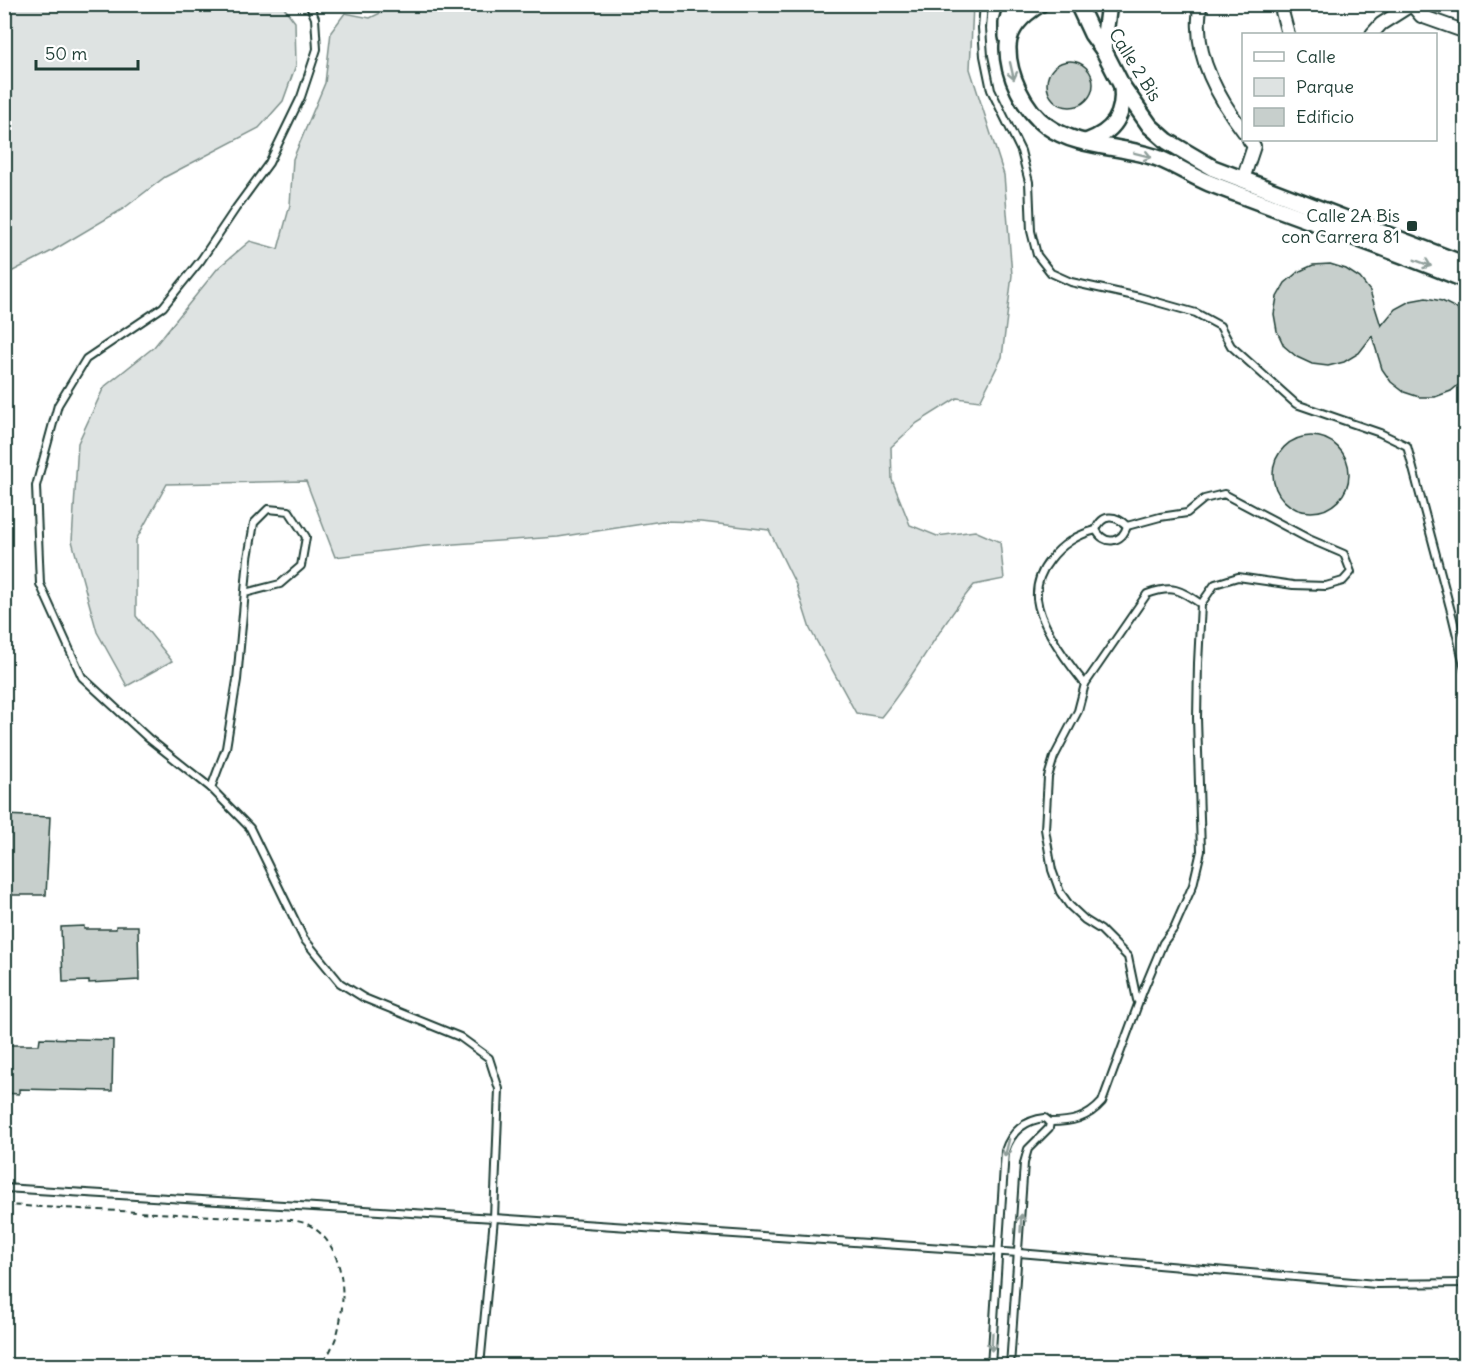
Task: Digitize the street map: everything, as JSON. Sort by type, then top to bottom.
[{"type":"street","points":[[1012,4],[1007,23],[1008,45],[1018,92],[1033,113],[1059,133],[1086,142],[1158,159],[1208,182],[1466,280]]},
{"type":"street","points":[[1008,45],[1022,16],[1040,4]]},
{"type":"street","name":"Calle 2 Bis","points":[[1078,4],[1092,34],[1103,49],[1122,86],[1150,126],[1167,141],[1213,168],[1466,265]]},
{"type":"street","points":[[1103,49],[1109,4]]},
{"type":"street","points":[[1200,4],[1198,29],[1203,56],[1227,109],[1242,129]]},
{"type":"street","points":[[1280,4],[1288,33]]},
{"type":"street","points":[[1373,33],[1381,24],[1412,4],[1421,16],[1466,32]]},
{"type":"street","points":[[1086,142],[1108,131],[1116,122],[1124,98],[1122,86]]},
{"type":"street","points":[[1243,179],[1254,146],[1250,141]]},
{"type":"lane","points":[[309,4],[315,18],[317,49],[301,97],[269,163],[201,260],[163,307],[86,359],[58,405],[36,486],[40,584],[82,677],[148,738],[211,788],[250,828],[304,939],[340,983],[364,998],[460,1037],[489,1058],[499,1089],[494,1218],[480,1365]]},
{"type":"lane","points":[[984,4],[982,28],[988,79],[991,90],[1022,151],[1029,182],[1031,231],[1037,255],[1051,273],[1071,282],[1196,312],[1220,326],[1232,346],[1296,404],[1380,433],[1407,447],[1466,673]]},
{"type":"lane","points":[[991,1365],[997,1252],[1005,1151],[1008,1140],[1020,1128],[1033,1120],[1045,1118],[1050,1122],[1070,1122],[1094,1111],[1102,1102],[1163,944],[1174,928],[1194,885],[1201,851],[1197,718],[1201,604],[1215,584],[1238,577],[1293,585],[1326,586],[1343,581],[1351,572],[1344,554],[1224,494],[1204,500],[1187,513],[1160,517],[1127,526]]},
{"type":"lane","points":[[211,788],[226,748],[237,680],[245,593],[254,523],[268,508],[289,511],[306,537],[302,566],[280,584],[245,593]]},
{"type":"lane","points":[[1113,517],[1121,520],[1127,526],[1125,533],[1113,541],[1106,541],[1096,530],[1098,522],[1105,518],[1113,517]]},
{"type":"lane","points":[[1085,684],[1066,660],[1046,623],[1037,600],[1038,584],[1042,570],[1058,549],[1083,532],[1096,530]]},
{"type":"lane","points":[[1138,1004],[1136,984],[1128,957],[1101,930],[1085,920],[1060,892],[1052,870],[1045,829],[1048,777],[1054,757],[1078,711],[1085,684],[1147,594],[1162,589],[1180,590],[1201,604]]},
{"type":"lane","points":[[1010,1365],[1024,1163],[1028,1149],[1049,1128],[1050,1122]]},
{"type":"lane","points":[[4,1188],[1019,1253],[1376,1284],[1466,1283]]},
{"type":"path","points":[[4,1205],[291,1220],[308,1223],[321,1233],[336,1255],[342,1277],[342,1303],[338,1332],[323,1365]]},
{"type":"green space","points":[[395,4],[973,5],[970,69],[1004,175],[1012,275],[1002,357],[980,401],[957,398],[917,423],[891,447],[892,480],[910,525],[937,536],[975,531],[1000,542],[1004,579],[974,585],[881,717],[856,713],[810,629],[796,585],[769,530],[702,522],[662,521],[558,537],[425,546],[335,557],[306,481],[167,484],[136,540],[136,616],[172,661],[127,686],[97,632],[72,541],[78,443],[104,387],[154,347],[218,268],[250,241],[278,249],[290,205],[293,159],[325,83],[331,32],[345,13],[370,18]]},
{"type":"green space","points":[[4,5],[282,5],[295,22],[296,65],[283,101],[259,128],[165,177],[123,209],[52,251],[13,271],[5,271]]},
{"type":"building","points":[[1070,61],[1086,68],[1093,84],[1086,100],[1070,107],[1054,100],[1047,84],[1054,68]]},
{"type":"building","points":[[1330,264],[1346,269],[1360,278],[1370,291],[1381,326],[1395,309],[1410,301],[1426,298],[1442,301],[1456,308],[1466,318],[1466,378],[1451,391],[1435,397],[1419,397],[1404,392],[1391,382],[1382,369],[1372,336],[1359,353],[1344,362],[1328,366],[1312,364],[1297,357],[1284,346],[1277,331],[1274,314],[1277,297],[1285,283],[1298,272],[1313,265]]},
{"type":"building","points":[[1311,436],[1326,439],[1338,447],[1346,459],[1349,474],[1346,489],[1338,501],[1326,509],[1311,512],[1296,509],[1284,501],[1276,489],[1273,474],[1276,459],[1284,447],[1296,439]]},
{"type":"building","points":[[4,815],[50,817],[46,895],[4,895]]},
{"type":"building","points":[[84,926],[84,929],[116,929],[116,926],[138,926],[139,980],[63,982],[61,927]]},
{"type":"building","points":[[40,1038],[113,1040],[112,1091],[19,1089],[19,1094],[4,1093],[4,1045],[39,1045]]},
{"type":"place","name":"Calle 2A Bis con Carrera 81","points":[[1412,226]]}]
